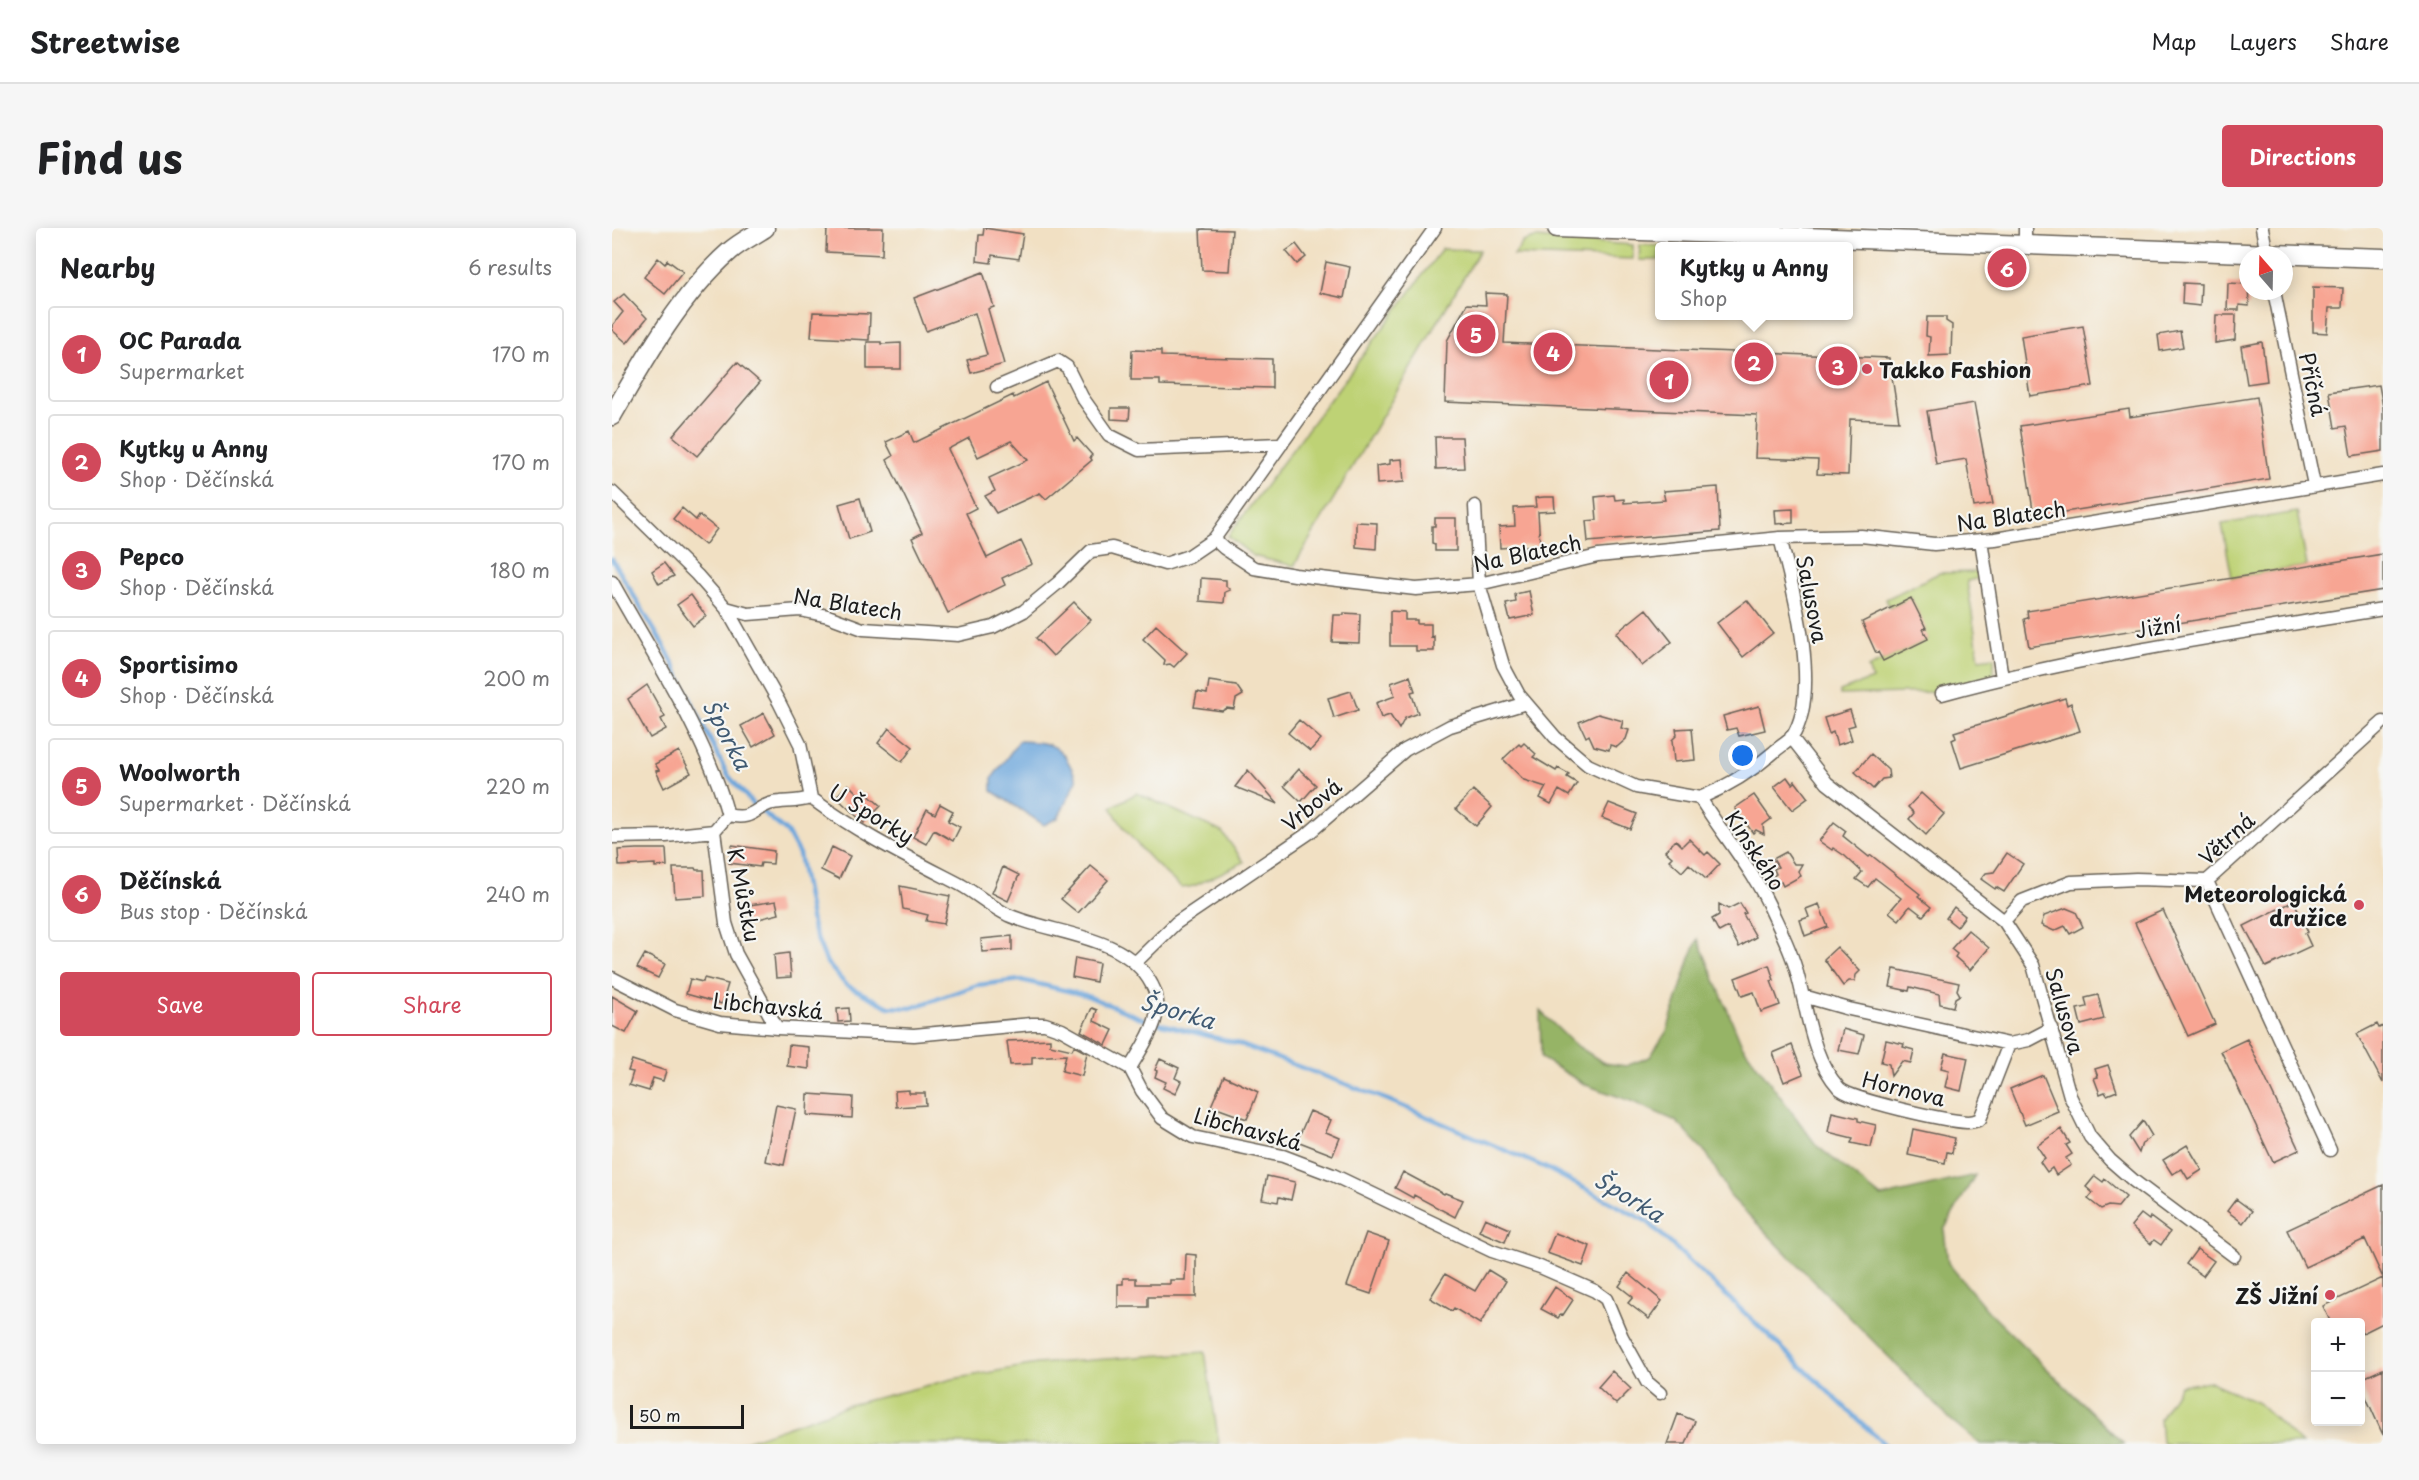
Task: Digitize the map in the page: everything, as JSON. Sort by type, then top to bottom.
[{"type":"main road","points":[[612,416],[617,395],[695,288],[731,251],[765,228]]},
{"type":"main road","points":[[1557,228],[2025,237],[2239,252]]},
{"type":"main road","points":[[2293,255],[2383,258]]},
{"type":"street","points":[[1214,539],[1435,228]]},
{"type":"street","points":[[2262,228],[2265,246]]},
{"type":"street","name":"Příčná","points":[[2276,300],[2314,485]]},
{"type":"street","points":[[997,387],[1058,361],[1067,367],[1082,397],[1109,435],[1139,450],[1282,444]]},
{"type":"street","name":"Na Blatech","points":[[726,608],[748,614],[800,610],[828,616],[863,629],[958,635],[993,627],[1024,611],[1058,584],[1091,551],[1112,548],[1165,564],[1189,556],[1214,539],[1254,568],[1416,589],[1479,584],[1598,556],[1780,538],[1861,536],[1934,544],[1995,539],[2383,475]]},
{"type":"street","name":"U Šporky","points":[[612,492],[697,575],[726,608],[800,744],[811,798],[842,822],[964,887],[1006,914],[1108,946],[1135,963],[1152,984],[1159,1003],[1149,1034],[1130,1068]]},
{"type":"street","name":"Kinského","points":[[1475,506],[1479,584],[1503,665],[1526,703],[1555,737],[1588,765],[1636,787],[1700,798],[1716,825],[1746,866],[1772,911],[1797,971],[1803,996]]},
{"type":"street","name":"Salusova","points":[[1700,798],[1727,787],[1753,770],[1791,737],[1805,701],[1805,659],[1794,594],[1780,538]]},
{"type":"street","points":[[1981,540],[2002,678]]},
{"type":"street","points":[[612,582],[697,735],[722,792],[728,815],[738,818],[752,815],[771,803],[799,802],[811,798]]},
{"type":"street","name":"Jižní","points":[[1942,694],[2002,678],[2121,652],[2383,609]]},
{"type":"street","name":"Vrbová","points":[[1135,963],[1176,923],[1309,833],[1405,750],[1450,726],[1526,703]]},
{"type":"street","name":"Větrná","points":[[2330,1150],[2207,881],[2383,722]]},
{"type":"street","name":"Salusova","points":[[1791,737],[1827,783],[2004,921],[2034,965],[2070,1096],[2090,1137],[2110,1161],[2134,1181],[2234,1256]]},
{"type":"street","name":"K Můstku","points":[[612,837],[666,836],[714,831],[728,815]]},
{"type":"street","name":"K Můstku","points":[[714,831],[726,923],[736,954],[777,1028]]},
{"type":"street","points":[[2004,921],[2022,901],[2071,882],[2136,879],[2207,881]]},
{"type":"street","name":"Libchavská","points":[[612,978],[675,1010],[720,1023],[914,1035],[1032,1023],[1045,1024],[1062,1030],[1130,1068],[1142,1091],[1162,1118],[1192,1137],[1283,1156],[1333,1175],[1492,1251],[1540,1266],[1595,1290],[1606,1299],[1622,1337],[1647,1382],[1660,1393]]},
{"type":"street","points":[[1803,996],[1849,1009],[2009,1044],[2029,1040],[2052,1028]]},
{"type":"street","name":"Hornova","points":[[1803,996],[1809,1026],[1826,1068],[1841,1090],[1859,1099],[1968,1123],[1980,1119],[2009,1044]]},
{"type":"green space","points":[[1535,238],[1633,245],[1633,259],[1514,255],[1523,242]]},
{"type":"green space","points":[[1640,245],[1655,246],[1655,260],[1639,260]]},
{"type":"green space","points":[[1442,249],[1480,250],[1294,566],[1253,556],[1228,536]]},
{"type":"green space","points":[[2297,512],[2307,566],[2232,578],[2222,524]]},
{"type":"green space","points":[[1980,572],[1980,578],[1967,581],[1979,659],[1994,657],[1994,675],[1935,692],[1840,695],[1840,691],[1872,679],[1868,668],[1928,639],[1911,598],[1890,608],[1886,599],[1939,573]]},
{"type":"green space","points":[[1137,793],[1222,832],[1244,862],[1194,886],[1182,888],[1143,850],[1125,829],[1111,807]]},
{"type":"green space","points":[[1698,939],[1742,1045],[1817,1146],[1881,1197],[1975,1175],[1944,1230],[1948,1263],[1988,1311],[2124,1444],[1980,1444],[1951,1420],[1731,1197],[1707,1154],[1676,1121],[1631,1101],[1586,1085],[1541,1058],[1540,1011],[1574,1044],[1604,1063],[1626,1066],[1650,1057],[1667,1031]]},
{"type":"green space","points":[[1205,1352],[1219,1444],[738,1444],[849,1405],[953,1379],[1037,1364]]},
{"type":"green space","points":[[2211,1382],[2258,1403],[2302,1444],[2165,1444],[2162,1442],[2160,1419],[2180,1385]]},
{"type":"water","points":[[1019,741],[1042,743],[1056,748],[1067,760],[1077,780],[1058,818],[1044,825],[992,791],[992,778]]},
{"type":"building","points":[[827,228],[883,228],[882,255],[826,252]]},
{"type":"building","points":[[984,228],[1023,234],[1019,259],[992,255],[991,263],[977,261],[979,235],[983,235]]},
{"type":"building","points":[[1200,229],[1232,230],[1229,271],[1202,270]]},
{"type":"building","points":[[1296,244],[1306,257],[1297,264],[1286,251]]},
{"type":"building","points":[[658,258],[665,264],[667,260],[683,272],[665,294],[644,277]]},
{"type":"building","points":[[1326,262],[1350,267],[1344,298],[1320,293]]},
{"type":"building","points":[[983,272],[994,307],[988,309],[1004,364],[971,373],[967,360],[987,355],[975,313],[926,331],[914,298]]},
{"type":"building","points":[[2183,283],[2201,284],[2200,306],[2182,304]]},
{"type":"building","points":[[2228,283],[2239,284],[2239,300],[2249,300],[2249,306],[2239,305],[2239,310],[2227,310]]},
{"type":"building","points":[[2313,287],[2343,288],[2342,308],[2329,308],[2327,333],[2313,332]]},
{"type":"building","points":[[1485,293],[1507,294],[1504,343],[1889,358],[1899,421],[1850,419],[1848,475],[1817,474],[1818,460],[1755,458],[1757,415],[1445,402],[1447,341],[1467,304],[1486,305]]},
{"type":"building","points":[[624,294],[647,318],[627,343],[612,330],[612,326],[623,312],[614,302]]},
{"type":"building","points":[[813,312],[870,314],[869,340],[811,337]]},
{"type":"building","points":[[2216,315],[2236,315],[2235,340],[2215,343]]},
{"type":"building","points":[[1927,317],[1946,317],[1946,321],[1952,325],[1951,355],[1929,356],[1930,337],[1926,336]]},
{"type":"building","points":[[2083,326],[2093,386],[2030,396],[2021,336]]},
{"type":"building","points":[[2180,331],[2183,347],[2160,351],[2158,335]]},
{"type":"building","points":[[867,342],[901,343],[901,369],[867,369]]},
{"type":"building","points":[[2262,342],[2267,381],[2247,384],[2241,346]]},
{"type":"building","points":[[1132,350],[1161,351],[1161,356],[1272,359],[1272,388],[1160,385],[1160,380],[1131,380]]},
{"type":"building","points":[[737,362],[760,382],[697,456],[673,436]]},
{"type":"building","points":[[1046,382],[1074,441],[1077,438],[1092,455],[1090,457],[1092,460],[1046,499],[1040,493],[996,513],[985,496],[995,491],[989,478],[1028,460],[1011,441],[978,457],[969,438],[948,449],[976,508],[966,513],[987,558],[1021,541],[1032,564],[1002,578],[1005,585],[948,613],[912,538],[922,533],[887,460],[893,456],[886,442],[909,431],[914,443],[1013,395],[1014,398]]},
{"type":"building","points":[[2379,385],[2383,407],[2383,451],[2351,456],[2346,426],[2335,428],[2329,392]]},
{"type":"building","points":[[2257,397],[2269,479],[2034,517],[2020,426],[2129,409],[2130,417]]},
{"type":"building","points":[[1974,403],[1993,504],[1974,507],[1966,459],[1936,464],[1927,411]]},
{"type":"building","points":[[1111,408],[1130,408],[1129,420],[1111,419]]},
{"type":"building","points":[[1435,437],[1462,437],[1464,468],[1436,469]]},
{"type":"building","points":[[1402,459],[1404,482],[1377,484],[1376,466],[1390,464],[1390,460]]},
{"type":"building","points":[[1718,487],[1720,531],[1588,542],[1586,521],[1597,520],[1595,497],[1614,495],[1615,500],[1624,499],[1624,503],[1665,500],[1663,491]]},
{"type":"building","points":[[1554,497],[1555,511],[1538,512],[1540,545],[1500,548],[1499,527],[1515,526],[1514,508],[1536,507],[1535,498]]},
{"type":"building","points":[[860,498],[870,532],[849,539],[839,504]]},
{"type":"building","points":[[682,508],[696,520],[699,515],[717,529],[705,545],[673,519]]},
{"type":"building","points":[[1793,509],[1793,523],[1776,524],[1775,510]]},
{"type":"building","points":[[1435,518],[1456,518],[1456,551],[1435,551],[1435,544],[1432,543],[1432,526],[1435,526]]},
{"type":"building","points":[[1356,522],[1377,523],[1376,549],[1356,547]]},
{"type":"building","points":[[2383,554],[2383,590],[2029,647],[2024,619],[2028,618],[2027,611]]},
{"type":"building","points":[[664,563],[674,576],[659,584],[652,571]]},
{"type":"building","points":[[1201,578],[1226,580],[1226,586],[1230,590],[1225,592],[1224,603],[1200,601]]},
{"type":"building","points":[[1529,591],[1534,615],[1510,620],[1506,604],[1516,602],[1515,594]]},
{"type":"building","points":[[691,595],[706,616],[693,626],[677,605]]},
{"type":"building","points":[[1911,598],[1926,628],[1923,629],[1928,639],[1883,661],[1878,652],[1876,653],[1862,622]]},
{"type":"building","points":[[1747,600],[1773,633],[1743,657],[1717,623]]},
{"type":"building","points":[[1074,602],[1091,620],[1053,656],[1036,638]]},
{"type":"building","points":[[1646,609],[1672,642],[1642,666],[1616,633]]},
{"type":"building","points":[[1390,611],[1405,612],[1405,620],[1417,620],[1417,624],[1431,624],[1434,651],[1416,651],[1416,646],[1390,646]]},
{"type":"building","points":[[1344,613],[1360,614],[1359,643],[1332,642],[1334,615],[1344,615]]},
{"type":"building","points":[[1156,625],[1187,653],[1174,667],[1170,664],[1164,665],[1165,660],[1143,639]]},
{"type":"building","points":[[1410,676],[1415,691],[1411,692],[1418,713],[1405,718],[1399,729],[1390,715],[1381,718],[1376,703],[1395,696],[1391,683]]},
{"type":"building","points":[[1209,681],[1236,685],[1243,695],[1236,699],[1234,709],[1227,708],[1222,711],[1194,707],[1197,692],[1207,694]]},
{"type":"building","points":[[647,685],[665,717],[661,719],[666,729],[650,738],[628,699]]},
{"type":"building","points":[[1351,691],[1358,710],[1334,718],[1328,698]]},
{"type":"building","points":[[2065,698],[2067,705],[2071,703],[2080,731],[1961,768],[1952,740],[1956,738],[1954,732]]},
{"type":"building","points":[[1759,706],[1765,730],[1739,736],[1736,728],[1727,730],[1723,716]]},
{"type":"building","points":[[1850,710],[1855,725],[1848,727],[1852,740],[1837,745],[1833,732],[1829,734],[1824,718]]},
{"type":"building","points":[[764,713],[775,734],[753,747],[741,726]]},
{"type":"building","points":[[1598,714],[1623,721],[1621,728],[1629,730],[1626,739],[1617,747],[1610,745],[1609,750],[1594,746],[1589,735],[1586,737],[1579,722]]},
{"type":"building","points":[[1299,720],[1321,739],[1310,751],[1288,733]]},
{"type":"building","points":[[889,728],[913,747],[902,762],[878,743]]},
{"type":"building","points":[[1692,728],[1695,760],[1674,762],[1672,740],[1677,735],[1676,729]]},
{"type":"building","points":[[1524,743],[1536,754],[1533,757],[1556,771],[1558,768],[1569,774],[1567,777],[1577,783],[1569,796],[1559,790],[1551,804],[1540,798],[1546,787],[1524,780],[1503,759],[1519,744],[1521,746]]},
{"type":"building","points":[[679,751],[691,773],[664,788],[655,764]]},
{"type":"building","points":[[1871,754],[1888,770],[1889,778],[1882,779],[1873,789],[1855,772]]},
{"type":"building","points":[[1299,769],[1316,785],[1301,802],[1284,786]]},
{"type":"building","points":[[1248,770],[1278,804],[1235,787]]},
{"type":"building","points":[[1787,777],[1792,784],[1795,781],[1808,798],[1792,810],[1774,787]]},
{"type":"building","points":[[848,784],[862,798],[866,793],[881,806],[864,823],[836,797]]},
{"type":"building","points":[[1473,790],[1492,807],[1476,826],[1456,809]]},
{"type":"building","points":[[1921,793],[1944,814],[1926,835],[1909,819],[1914,813],[1908,807]]},
{"type":"building","points":[[1754,795],[1771,819],[1763,825],[1764,834],[1756,830],[1753,833],[1735,808]]},
{"type":"building","points":[[1609,803],[1637,814],[1630,829],[1602,818]]},
{"type":"building","points":[[940,804],[953,811],[948,821],[960,827],[953,841],[934,830],[926,844],[913,837],[927,809],[935,814]]},
{"type":"building","points":[[1834,822],[1846,831],[1843,836],[1920,894],[1918,896],[1931,907],[1923,916],[1910,906],[1899,920],[1889,912],[1901,898],[1875,878],[1868,887],[1856,879],[1862,872],[1845,856],[1819,841]]},
{"type":"building","points":[[1689,839],[1705,855],[1708,852],[1720,864],[1706,879],[1689,864],[1682,872],[1669,860],[1672,857],[1665,851],[1676,840],[1682,846]]},
{"type":"building","points":[[732,845],[774,851],[773,864],[761,863],[760,867],[729,863]]},
{"type":"building","points":[[832,847],[850,856],[839,879],[821,870]]},
{"type":"building","points":[[666,849],[667,866],[655,867],[655,864],[619,866],[618,850]]},
{"type":"building","points":[[1786,852],[1794,864],[1802,864],[1798,871],[1801,876],[1783,886],[1781,882],[1768,886],[1766,882],[1776,874],[1774,869],[1778,867],[1773,859]]},
{"type":"building","points":[[2007,853],[2023,864],[2004,892],[1996,887],[1995,889],[1981,879],[1986,873],[1994,872]]},
{"type":"building","points":[[1091,866],[1108,880],[1078,913],[1061,899]]},
{"type":"building","points":[[1003,867],[1019,875],[1008,901],[992,893]]},
{"type":"building","points":[[673,868],[704,870],[705,896],[675,898]]},
{"type":"building","points":[[900,886],[950,896],[944,924],[926,921],[928,915],[903,909]]},
{"type":"building","points":[[776,901],[779,914],[746,922],[743,906]]},
{"type":"building","points":[[2294,901],[2308,932],[2305,933],[2311,946],[2266,967],[2244,926]]},
{"type":"building","points":[[1740,903],[1746,913],[1743,914],[1756,937],[1739,947],[1728,927],[1719,932],[1712,919],[1719,915],[1719,904],[1728,909]]},
{"type":"building","points":[[1819,904],[1828,927],[1805,936],[1800,920],[1809,917],[1806,909]]},
{"type":"building","points":[[1954,907],[1965,916],[1957,927],[1946,918]]},
{"type":"building","points":[[2066,908],[2076,912],[2083,927],[2070,934],[2065,926],[2054,931],[2041,925],[2044,916]]},
{"type":"building","points":[[2163,910],[2215,1024],[2188,1036],[2135,923]]},
{"type":"building","points":[[1968,930],[1989,948],[1970,970],[1955,957],[1957,954],[1951,949]]},
{"type":"building","points":[[1012,936],[1012,950],[982,952],[981,939]]},
{"type":"building","points":[[1837,947],[1860,971],[1855,981],[1849,981],[1843,986],[1824,959]]},
{"type":"building","points":[[789,953],[791,977],[776,978],[774,955]]},
{"type":"building","points":[[645,954],[665,964],[658,978],[637,968]]},
{"type":"building","points":[[1075,958],[1099,963],[1096,982],[1072,977]]},
{"type":"building","points":[[1769,965],[1774,980],[1771,981],[1780,1005],[1761,1012],[1754,992],[1742,996],[1735,978]]},
{"type":"building","points":[[1894,969],[1959,983],[1957,990],[1960,995],[1955,998],[1953,1007],[1940,1004],[1939,994],[1910,987],[1909,991],[1890,987]]},
{"type":"building","points":[[704,978],[728,984],[722,1004],[686,994],[690,979],[703,982]]},
{"type":"building","points":[[2098,995],[2104,1019],[2081,1025],[2077,1009],[2087,1007],[2085,998]]},
{"type":"building","points":[[612,996],[638,1011],[626,1033],[612,1026]]},
{"type":"building","points":[[849,1008],[850,1021],[838,1022],[837,1009]]},
{"type":"building","points":[[1092,1008],[1097,1010],[1094,1021],[1113,1030],[1106,1045],[1081,1031]]},
{"type":"building","points":[[2377,1024],[2379,1028],[2383,1026],[2383,1083],[2357,1034]]},
{"type":"building","points":[[1843,1029],[1864,1035],[1859,1054],[1838,1050]]},
{"type":"building","points":[[1050,1039],[1050,1045],[1072,1050],[1074,1046],[1087,1053],[1082,1076],[1062,1071],[1066,1055],[1032,1057],[1032,1064],[1010,1065],[1007,1041]]},
{"type":"building","points":[[2247,1039],[2299,1150],[2273,1162],[2221,1051]]},
{"type":"building","points":[[1886,1040],[1904,1044],[1903,1047],[1914,1050],[1911,1063],[1902,1061],[1891,1076],[1889,1064],[1881,1062]]},
{"type":"building","points":[[789,1045],[809,1047],[809,1069],[787,1066]]},
{"type":"building","points":[[1792,1045],[1803,1074],[1784,1082],[1773,1053]]},
{"type":"building","points":[[1945,1053],[1968,1058],[1961,1091],[1945,1087],[1949,1070],[1941,1068]]},
{"type":"building","points":[[1160,1059],[1179,1068],[1175,1078],[1181,1081],[1175,1094],[1163,1088],[1166,1082],[1155,1077],[1157,1071],[1155,1070]]},
{"type":"building","points":[[632,1060],[666,1071],[663,1081],[653,1078],[649,1091],[629,1085],[633,1072],[628,1071]]},
{"type":"building","points":[[2108,1065],[2117,1091],[2107,1095],[2105,1092],[2100,1094],[2094,1078],[2098,1077],[2095,1069]]},
{"type":"building","points":[[2043,1075],[2058,1111],[2025,1125],[2010,1089]]},
{"type":"building","points":[[1224,1076],[1258,1092],[1247,1119],[1211,1106]]},
{"type":"building","points":[[909,1090],[909,1093],[925,1093],[926,1105],[896,1107],[895,1091]]},
{"type":"building","points":[[808,1094],[853,1097],[852,1118],[807,1115]]},
{"type":"building","points":[[776,1105],[796,1109],[784,1165],[765,1161]]},
{"type":"building","points":[[1310,1111],[1331,1120],[1326,1132],[1340,1138],[1333,1155],[1297,1141]]},
{"type":"building","points":[[1832,1112],[1876,1125],[1871,1147],[1851,1143],[1853,1138],[1828,1132]]},
{"type":"building","points":[[2143,1121],[2152,1136],[2142,1143],[2139,1153],[2129,1137]]},
{"type":"building","points":[[1913,1129],[1955,1138],[1952,1153],[1947,1152],[1945,1163],[1908,1155]]},
{"type":"building","points":[[2061,1129],[2070,1143],[2066,1145],[2072,1154],[2066,1158],[2071,1165],[2056,1175],[2052,1168],[2047,1172],[2040,1162],[2045,1158],[2037,1146]]},
{"type":"building","points":[[2187,1145],[2202,1170],[2188,1179],[2182,1169],[2172,1174],[2163,1160]]},
{"type":"building","points":[[1403,1172],[1444,1194],[1463,1200],[1455,1217],[1414,1195],[1413,1198],[1395,1188]]},
{"type":"building","points":[[1267,1176],[1295,1182],[1291,1200],[1279,1197],[1278,1202],[1262,1199]]},
{"type":"building","points":[[2095,1176],[2103,1182],[2105,1179],[2126,1197],[2118,1207],[2108,1206],[2101,1209],[2088,1199],[2093,1193],[2086,1187]]},
{"type":"building","points":[[2383,1185],[2383,1278],[2365,1239],[2305,1267],[2287,1230]]},
{"type":"building","points":[[2236,1199],[2252,1211],[2243,1223],[2227,1211]]},
{"type":"building","points":[[2141,1214],[2149,1220],[2150,1217],[2170,1232],[2161,1245],[2154,1240],[2151,1244],[2131,1226]]},
{"type":"building","points":[[1485,1218],[1510,1229],[1505,1242],[1479,1231]]},
{"type":"building","points":[[1366,1233],[1389,1241],[1371,1294],[1347,1286]]},
{"type":"building","points":[[1555,1233],[1590,1246],[1583,1266],[1547,1253]]},
{"type":"building","points":[[2197,1249],[2214,1261],[2203,1276],[2186,1264]]},
{"type":"building","points":[[1186,1254],[1196,1255],[1196,1297],[1148,1297],[1148,1307],[1118,1307],[1118,1284],[1123,1284],[1123,1278],[1136,1278],[1136,1284],[1170,1284],[1170,1280],[1185,1280]]},
{"type":"building","points":[[1488,1270],[1506,1281],[1480,1324],[1454,1308],[1452,1311],[1430,1298],[1445,1274],[1475,1291]]},
{"type":"building","points":[[1628,1273],[1662,1301],[1649,1319],[1628,1303],[1633,1297],[1619,1286]]},
{"type":"building","points":[[2383,1278],[2383,1323],[2365,1332],[2365,1318],[2329,1318],[2323,1306]]},
{"type":"building","points":[[1555,1287],[1573,1300],[1563,1315],[1561,1314],[1558,1318],[1541,1309]]},
{"type":"building","points":[[2383,1369],[2383,1435],[2365,1395],[2365,1377]]},
{"type":"building","points":[[1612,1371],[1631,1389],[1616,1404],[1598,1387]]},
{"type":"building","points":[[1678,1414],[1695,1421],[1686,1444],[1667,1444]]},
{"type":"waterway","name":"Šporka","points":[[612,559],[668,653],[727,774],[753,804],[787,832],[799,854],[813,929],[827,963],[846,985],[889,1007],[911,1008],[977,985],[1021,980],[1085,995],[1146,1020],[1236,1043],[1388,1100],[1544,1167],[1648,1222],[1884,1444]]},
{"type":"place","name":"Děčínská","points":[[2007,268]]},
{"type":"place","name":"Woolworth","points":[[1476,334]]},
{"type":"place","name":"Sportisimo","points":[[1553,352]]},
{"type":"place","name":"Kytky u Anny","points":[[1754,362]]},
{"type":"place","name":"Pepco","points":[[1838,366]]},
{"type":"place","name":"Takko Fashion","points":[[1867,369]]},
{"type":"place","name":"OC Parada","points":[[1669,380]]},
{"type":"place","name":"Meteorologická družice","points":[[2359,905]]},
{"type":"place","name":"ZŠ Jižní","points":[[2330,1295]]}]
